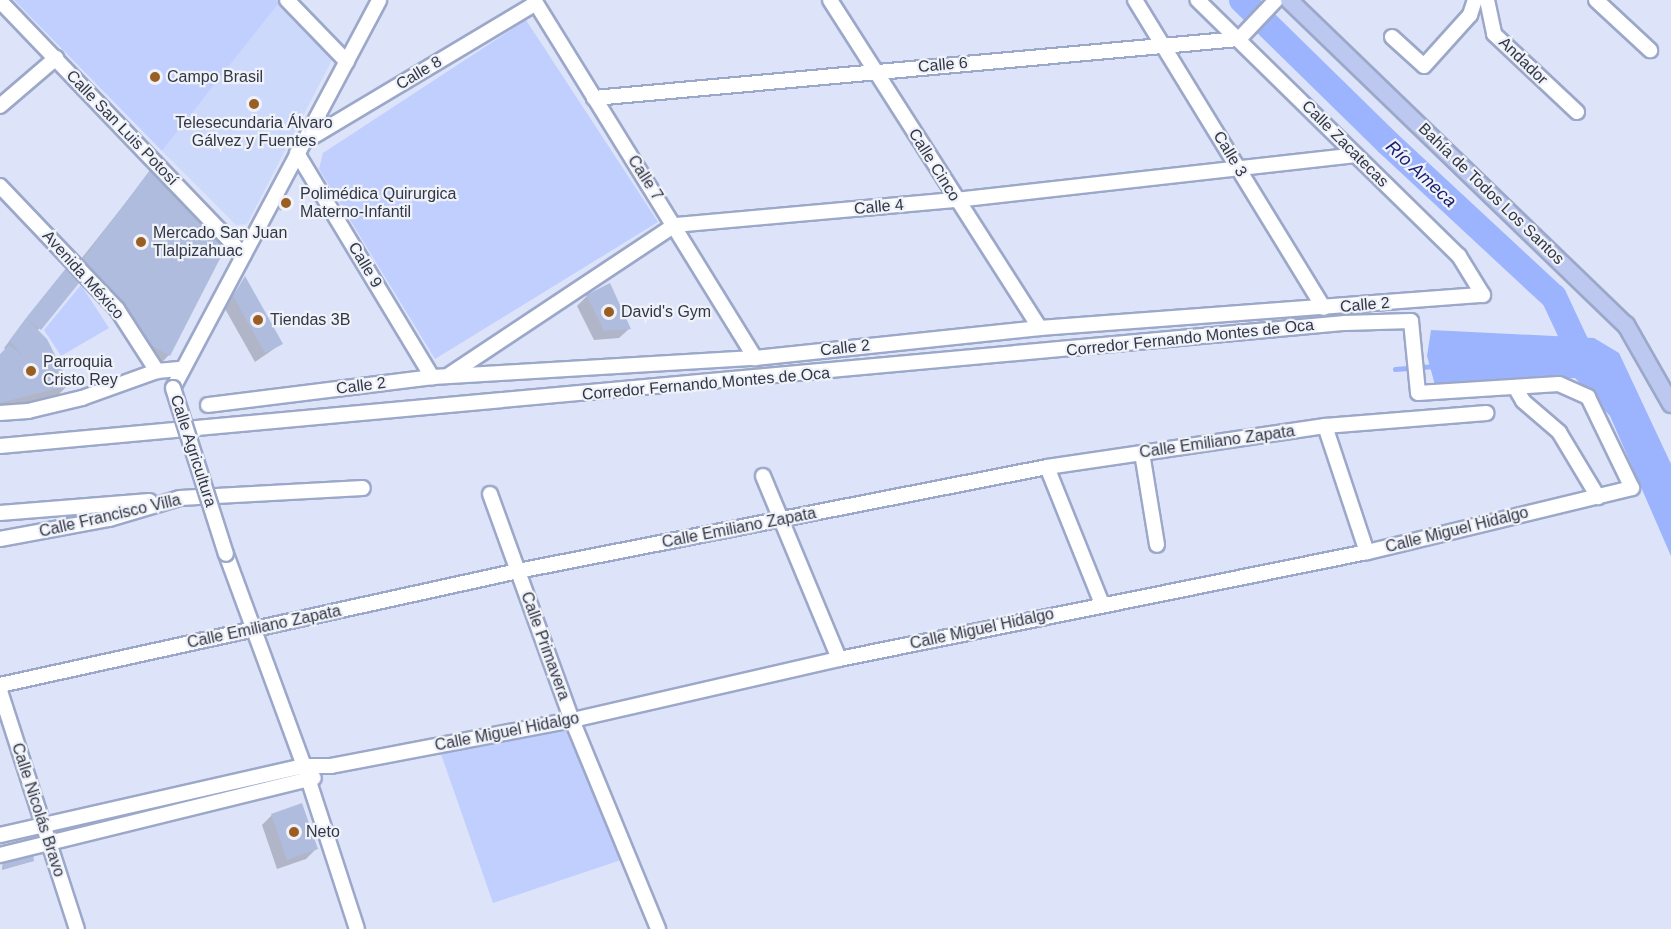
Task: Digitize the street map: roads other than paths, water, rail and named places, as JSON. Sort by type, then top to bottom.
[{"type":"main road","name":"Bahía de Todos Los Santos","points":[[1279,1],[1626,325],[1671,404]]},
{"type":"street","points":[[286,0],[346,62]]},
{"type":"street","name":"Calle Agricultura","points":[[357,929],[304,766],[252,630],[226,554],[173,388],[380,0]]},
{"type":"street","name":"Calle Cinco","points":[[831,0],[956,200],[1040,328]]},
{"type":"street","name":"Calle 3","points":[[1135,0],[1324,308]]},
{"type":"street","name":"Calle Zacatecas","points":[[1198,0],[1459,256],[1483,295]]},
{"type":"street","points":[[1392,37],[1424,66],[1470,15],[1475,0]]},
{"type":"street","name":"Andador","points":[[1486,0],[1494,34],[1577,112]]},
{"type":"street","points":[[1596,0],[1650,50]]},
{"type":"street","name":"Calle San Luis Potosí","points":[[0,1],[244,255]]},
{"type":"street","points":[[1239,39],[1279,1]]},
{"type":"street","name":"Calle 7","points":[[535,2],[675,225],[755,358]]},
{"type":"street","name":"Calle 8","points":[[300,148],[535,2]]},
{"type":"street","name":"Calle 6","points":[[594,98],[1162,44],[1239,39]]},
{"type":"street","points":[[0,106],[56,58]]},
{"type":"street","name":"Calle 9","points":[[300,148],[432,377]]},
{"type":"street","name":"Calle 4","points":[[447,376],[675,225],[956,200],[1355,155]]},
{"type":"street","name":"Avenida México","points":[[0,186],[117,309],[157,371]]},
{"type":"street","name":"Calle 2","points":[[208,405],[432,377],[755,358],[1040,328],[1483,295]]},
{"type":"street","points":[[1347,306],[1366,322]]},
{"type":"street","name":"Corredor Fernando Montes de Oca","points":[[0,446],[1366,322],[1412,321],[1416,386],[1515,387]]},
{"type":"street","points":[[0,413],[28,411],[82,398],[157,371],[182,369]]},
{"type":"street","name":"Calle Miguel Hidalgo","points":[[0,835],[304,766],[331,766],[572,720],[839,659],[1367,552],[1632,488],[1588,397],[1559,384],[1515,387]]},
{"type":"street","points":[[1515,387],[1523,400],[1559,432],[1598,497]]},
{"type":"street","name":"Calle Emiliano Zapata","points":[[0,685],[518,571],[1047,467],[1325,426],[1486,413]]},
{"type":"street","points":[[1325,426],[1367,552]]},
{"type":"street","points":[[1142,453],[1157,545]]},
{"type":"street","points":[[1047,467],[1102,604]]},
{"type":"street","points":[[763,476],[839,659]]},
{"type":"street","name":"Calle Francisco Villa","points":[[0,539],[110,519],[180,498],[363,488]]},
{"type":"street","name":"Calle Primavera","points":[[490,494],[572,720],[658,929]]},
{"type":"street","points":[[0,513],[180,498]]},
{"type":"street","name":"Calle Nicolás Bravo","points":[[0,691],[77,929]]},
{"type":"street","name":"Calle Miguel Hidalgo","points":[[0,855],[308,781],[331,766]]},
{"type":"waterway","name":"Río Ameca","points":[[1242,0],[1388,143],[1554,297],[1583,359]]},
{"type":"waterway","points":[[1395,369],[1435,366]]},
{"type":"place","name":"Campo Brasil","points":[[155,77]]},
{"type":"place","name":"Telesecundaria Álvaro Gálvez y Fuentes","points":[[254,104]]},
{"type":"place","name":"Polimédica Quirurgica Materno-Infantil","points":[[286,203]]},
{"type":"place","name":"Mercado San Juan Tlalpizahuac","points":[[141,242]]},
{"type":"place","name":"David's Gym","points":[[609,312]]},
{"type":"place","name":"Tiendas 3B","points":[[258,320]]},
{"type":"place","name":"Parroquia Cristo Rey","points":[[31,371]]},
{"type":"place","name":"Neto","points":[[294,832]]}]
